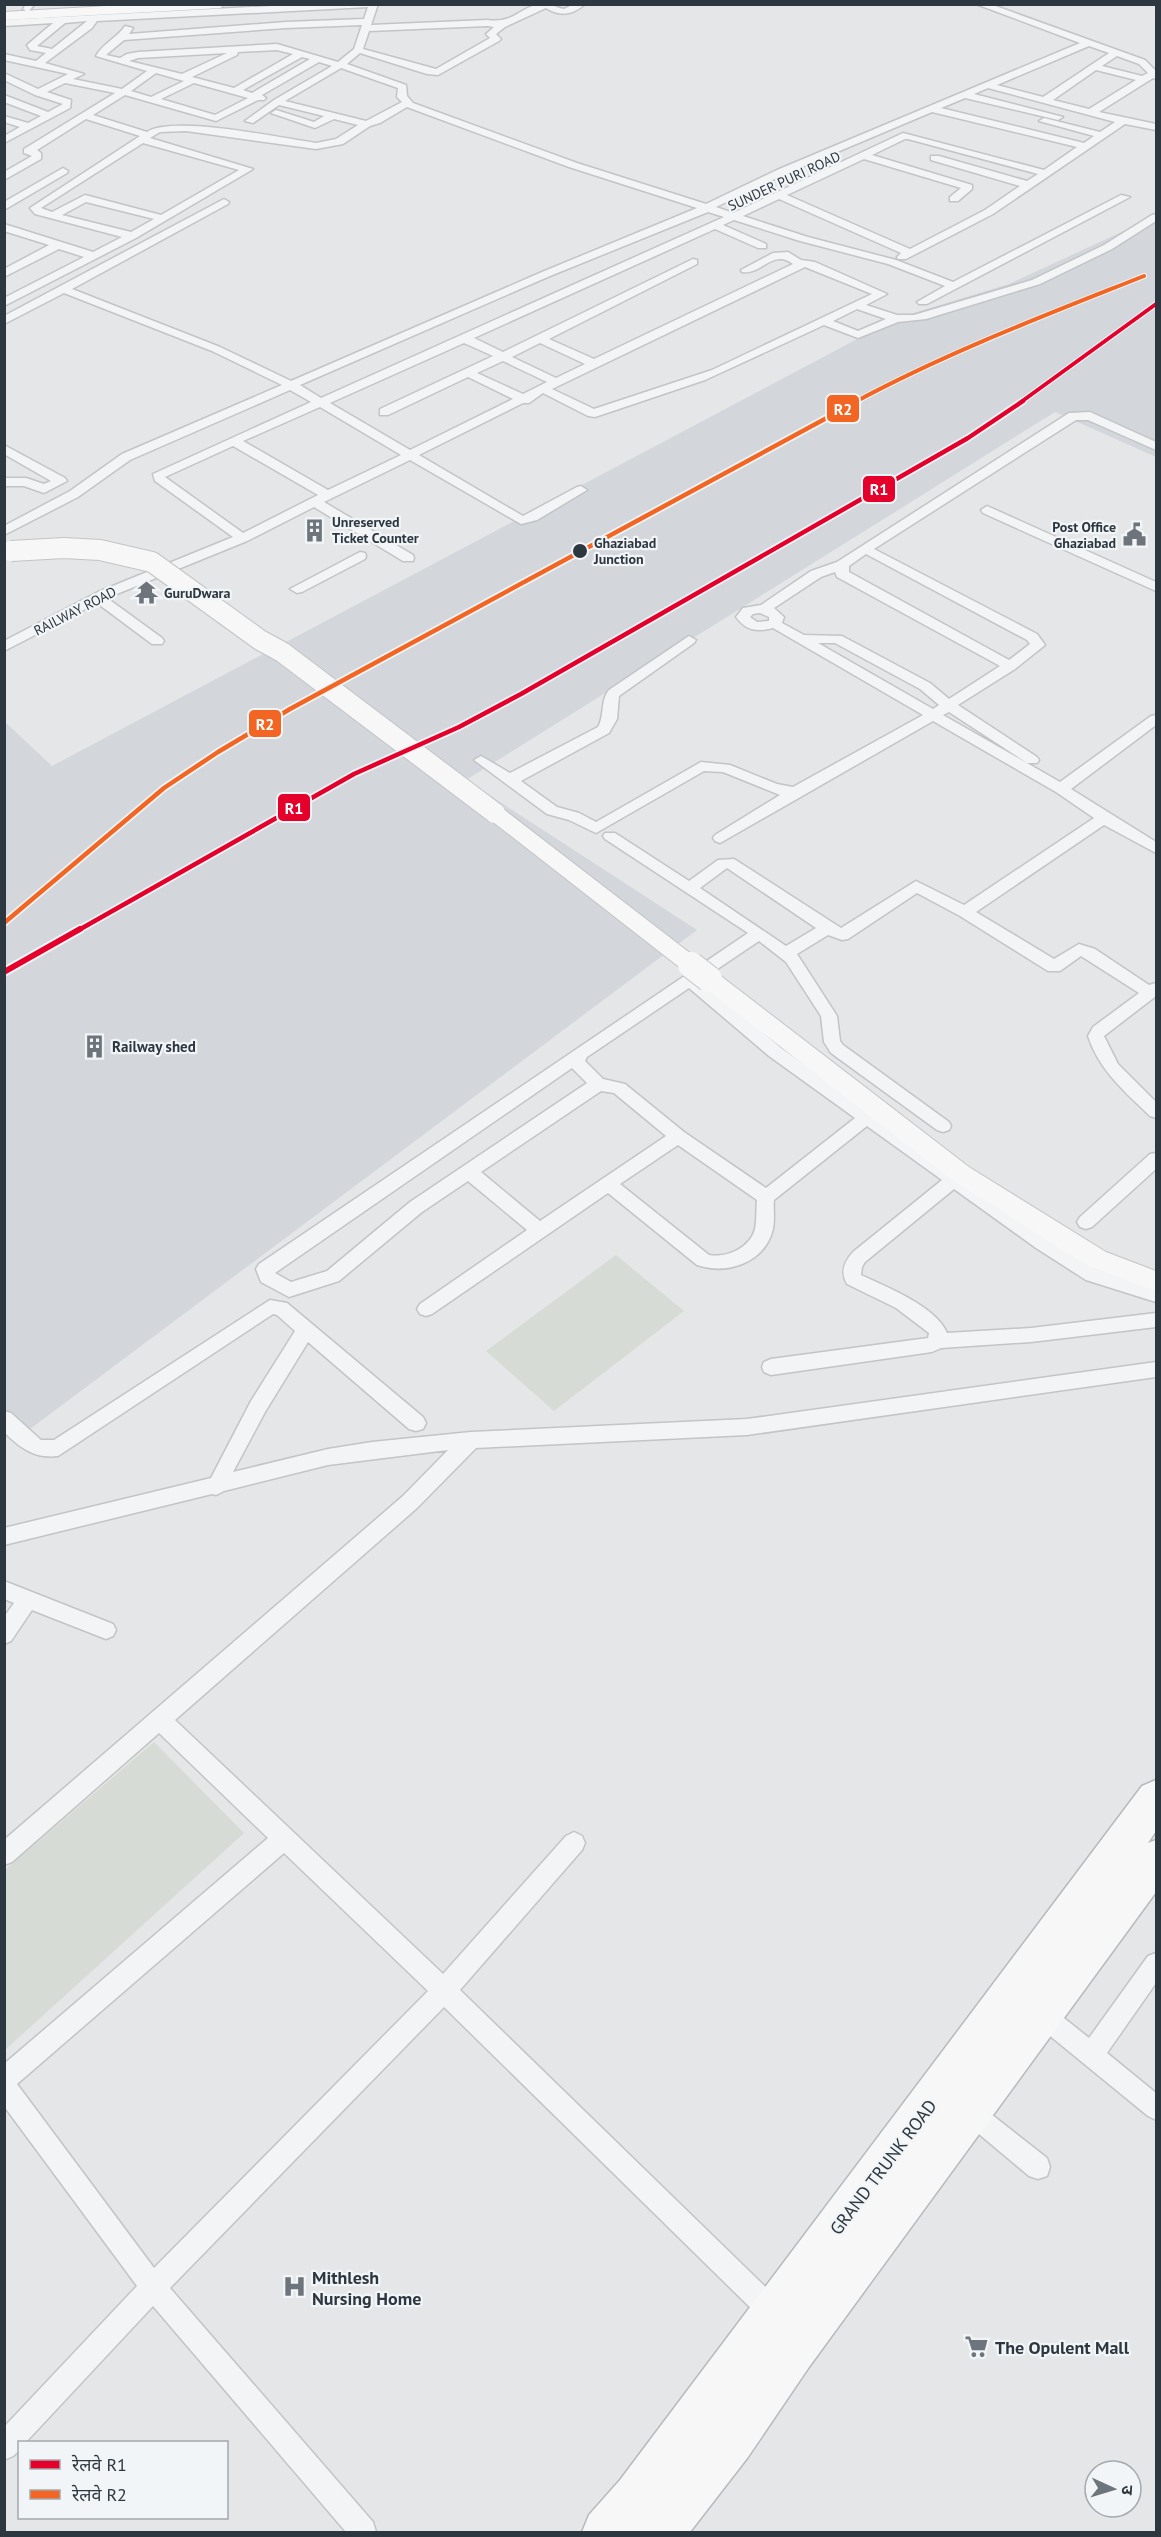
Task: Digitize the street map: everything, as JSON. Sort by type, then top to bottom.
[{"type":"highway","name":"GRAND TRUNK ROAD","points":[[658,2532],[731,2440],[783,2331],[1156,1799]]},
{"type":"highway","name":"GRAND TRUNK ROAD","points":[[606,2532],[783,2331],[969,2111],[1156,1859]]},
{"type":"street","points":[[4,23],[63,20],[118,4]]},
{"type":"street","points":[[132,13],[220,4]]},
{"type":"street","points":[[4,10],[30,7],[132,13],[372,4],[368,25],[357,50],[340,65],[277,102],[250,121]]},
{"type":"street","points":[[357,50],[430,72],[438,72],[496,39],[491,34],[502,25],[547,4],[563,13],[572,11],[581,4]]},
{"type":"street","points":[[980,4],[1137,60],[1155,74]]},
{"type":"street","points":[[4,16],[94,10]]},
{"type":"street","points":[[37,65],[94,10]]},
{"type":"street","points":[[92,60],[123,37],[128,31],[132,13]]},
{"type":"street","points":[[53,52],[33,48],[32,45],[63,20]]},
{"type":"street","points":[[123,37],[286,25],[487,23],[502,25]]},
{"type":"street","points":[[251,37],[306,33],[310,35]]},
{"type":"street","points":[[285,48],[300,41]]},
{"type":"street","points":[[558,383],[452,333],[712,210],[781,172],[1088,43]]},
{"type":"street","points":[[121,62],[130,56],[138,55],[285,48],[403,87],[402,97],[406,104],[573,165],[732,217],[892,262],[954,286]]},
{"type":"street","points":[[152,100],[244,49]]},
{"type":"street","points":[[101,53],[101,56],[105,58],[366,124]]},
{"type":"street","points":[[195,113],[238,92],[302,53]]},
{"type":"street","points":[[1044,101],[1116,53]]},
{"type":"street","points":[[1113,72],[1156,53]]},
{"type":"street","points":[[4,57],[77,71],[152,100],[216,118],[319,58]]},
{"type":"street","points":[[1094,68],[1142,79]]},
{"type":"street","points":[[14,147],[86,116],[154,70]]},
{"type":"street","points":[[38,93],[77,71]]},
{"type":"street","points":[[1091,112],[1142,79],[1155,74]]},
{"type":"street","points":[[4,76],[38,93],[69,104],[28,126],[14,147]]},
{"type":"street","points":[[63,80],[127,90]]},
{"type":"street","points":[[986,85],[1123,121],[1156,127]]},
{"type":"street","points":[[50,87],[108,103]]},
{"type":"street","points":[[965,95],[1105,133]]},
{"type":"street","points":[[4,98],[49,116]]},
{"type":"street","points":[[132,236],[39,212],[35,208],[158,129],[174,127],[326,145],[349,137],[366,124],[377,121],[406,104]]},
{"type":"street","points":[[932,109],[1084,147]]},
{"type":"street","points":[[276,113],[315,125],[332,116]]},
{"type":"street","points":[[1017,115],[1105,133]]},
{"type":"street","points":[[4,303],[132,236],[248,169],[144,137],[86,116]]},
{"type":"street","points":[[4,119],[28,126]]},
{"type":"street","points":[[892,262],[975,221],[1123,121]]},
{"type":"street","points":[[242,538],[159,478],[159,474],[323,403],[908,135],[1045,173]]},
{"type":"street","points":[[4,177],[38,155],[14,147]]},
{"type":"street","name":"SUNDER PURI ROAD","points":[[712,210],[850,150]]},
{"type":"street","points":[[863,156],[968,187],[954,199]]},
{"type":"street","points":[[935,158],[1028,185]]},
{"type":"street","points":[[27,163],[83,176]]},
{"type":"street","points":[[4,207],[63,171]]},
{"type":"street","points":[[778,195],[910,253]]},
{"type":"street","points":[[923,302],[1125,197]]},
{"type":"street","points":[[54,215],[85,198],[162,218]]},
{"type":"street","points":[[4,321],[224,202]]},
{"type":"street","points":[[4,531],[74,494],[126,457],[712,210]]},
{"type":"street","points":[[856,305],[897,318],[912,320],[1036,282],[1108,246],[1156,217]]},
{"type":"street","points":[[715,225],[762,246]]},
{"type":"street","points":[[4,227],[93,256]]},
{"type":"street","points":[[4,241],[22,232]]},
{"type":"street","points":[[4,274],[58,244]]},
{"type":"street","points":[[545,390],[594,413],[716,372],[881,294],[811,264],[798,262],[788,255],[777,255],[746,270]]},
{"type":"street","points":[[384,412],[540,339],[693,262]]},
{"type":"street","name":"RAILWAY ROAD","points":[[4,647],[146,576],[242,538],[804,263]]},
{"type":"street","points":[[63,289],[216,349],[291,386],[521,520],[533,517],[581,490]]},
{"type":"street","points":[[823,321],[858,335],[897,318]]},
{"type":"street","points":[[540,339],[595,364]]},
{"type":"street","points":[[468,373],[525,400]]},
{"type":"street","points":[[763,609],[816,574],[842,565],[1073,416],[1090,416],[1156,446]]},
{"type":"street","points":[[234,441],[327,495]]},
{"type":"street","points":[[4,449],[61,481],[44,489],[26,482],[4,482]]},
{"type":"street","points":[[314,502],[408,558]]},
{"type":"street","points":[[987,510],[1150,584],[1156,573]]},
{"type":"street","points":[[4,552],[45,548],[97,550],[138,557],[159,566],[260,640],[282,652],[495,813],[921,1145],[1008,1205],[1097,1259],[1156,1281]]},
{"type":"street","points":[[720,838],[795,792],[932,716],[1035,648],[1037,641],[865,549]]},
{"type":"street","points":[[299,585],[359,554]]},
{"type":"street","points":[[842,565],[842,574],[847,578],[1010,666]]},
{"type":"street","points":[[98,598],[157,641]]},
{"type":"street","points":[[775,624],[777,617],[771,610],[748,611],[738,619],[759,628],[775,624],[932,716],[1156,836]]},
{"type":"street","points":[[801,639],[837,639],[925,686],[948,705],[1064,786],[1104,818],[1156,848]]},
{"type":"street","points":[[513,782],[515,777],[604,730],[610,719],[610,698],[614,693],[689,640]]},
{"type":"street","points":[[1064,786],[1156,719]]},
{"type":"street","points":[[481,760],[552,811],[574,816],[597,828],[701,767],[725,768],[782,790],[795,792]]},
{"type":"street","points":[[965,912],[1104,818]]},
{"type":"street","points":[[610,836],[759,933],[792,958],[825,1007],[829,1016],[832,1042],[837,1049],[943,1126]]},
{"type":"street","points":[[689,888],[723,863],[729,862],[842,935],[849,933],[916,886],[965,912],[1054,967],[1073,952],[1085,951],[1153,990],[1099,1031],[1096,1036],[1103,1053],[1118,1074],[1156,1112]]},
{"type":"street","points":[[786,953],[827,927]]},
{"type":"street","points":[[598,1084],[416,1207],[333,1276],[289,1290],[267,1277],[265,1269],[759,933]]},
{"type":"street","points":[[689,979],[775,1052],[1042,1243],[1092,1275],[1156,1295]]},
{"type":"street","points":[[580,1053],[576,1062],[598,1084],[619,1088],[678,1136],[766,1197]]},
{"type":"street","points":[[608,1184],[704,1260],[721,1264],[741,1256],[754,1246],[762,1233],[766,1197],[866,1118]]},
{"type":"street","points":[[426,1309],[678,1136]]},
{"type":"street","points":[[1086,1222],[1156,1160]]},
{"type":"street","points":[[469,1172],[540,1231]]},
{"type":"street","points":[[938,1341],[936,1329],[902,1304],[853,1279],[851,1272],[853,1264],[859,1257],[949,1184]]},
{"type":"street","points":[[4,1419],[39,1450],[58,1448],[270,1307],[281,1308],[416,1423]]},
{"type":"street","points":[[771,1367],[932,1345],[938,1341],[1031,1335],[1156,1320]]},
{"type":"street","points":[[216,1486],[240,1434],[306,1329]]},
{"type":"street","points":[[4,1537],[328,1458],[372,1450],[471,1440],[747,1427],[1156,1369]]},
{"type":"street","points":[[4,1855],[410,1502],[471,1440]]},
{"type":"street","points":[[4,1590],[106,1630]]},
{"type":"street","points":[[4,1635],[28,1600]]},
{"type":"street","points":[[159,1719],[444,1991],[783,2331]]},
{"type":"street","points":[[4,2080],[283,1839]]},
{"type":"street","points":[[4,2447],[153,2287],[444,1991],[574,1843]]},
{"type":"street","points":[[1091,2055],[1156,1964]]},
{"type":"street","points":[[1041,2014],[1156,2108]]},
{"type":"street","points":[[4,2086],[153,2287],[363,2532]]},
{"type":"street","points":[[969,2111],[1038,2167]]},
{"type":"shaded area","points":[[1156,216],[1156,457],[1055,412],[466,780],[697,930],[18,1438],[4,1427],[4,721],[52,766],[897,318],[1009,284]]},
{"type":"shaded area","points":[[616,1255],[684,1311],[554,1411],[486,1351]]},
{"type":"shaded area","points":[[154,1742],[244,1833],[5,2050],[5,1870]]},
{"type":"rail line","name":"R2","points":[[4,923],[164,788],[218,752],[290,709],[900,378],[975,343],[1144,276]]},
{"type":"rail line","name":"R1","points":[[4,972],[354,774],[459,727],[521,694],[968,438],[1016,406],[1156,304]]},
{"type":"place","name":"Unreserved Ticket Counter","points":[[314,530]]},
{"type":"place","name":"Post Office Ghaziabad","points":[[1134,535]]},
{"type":"place","name":"Ghaziabad Junction","points":[[580,551]]},
{"type":"place","name":"GuruDwara","points":[[146,593]]},
{"type":"place","name":"Railway shed","points":[[94,1046]]},
{"type":"place","name":"Mithlesh Nursing Home","points":[[294,2287]]},
{"type":"place","name":"The Opulent Mall","points":[[977,2347]]}]
